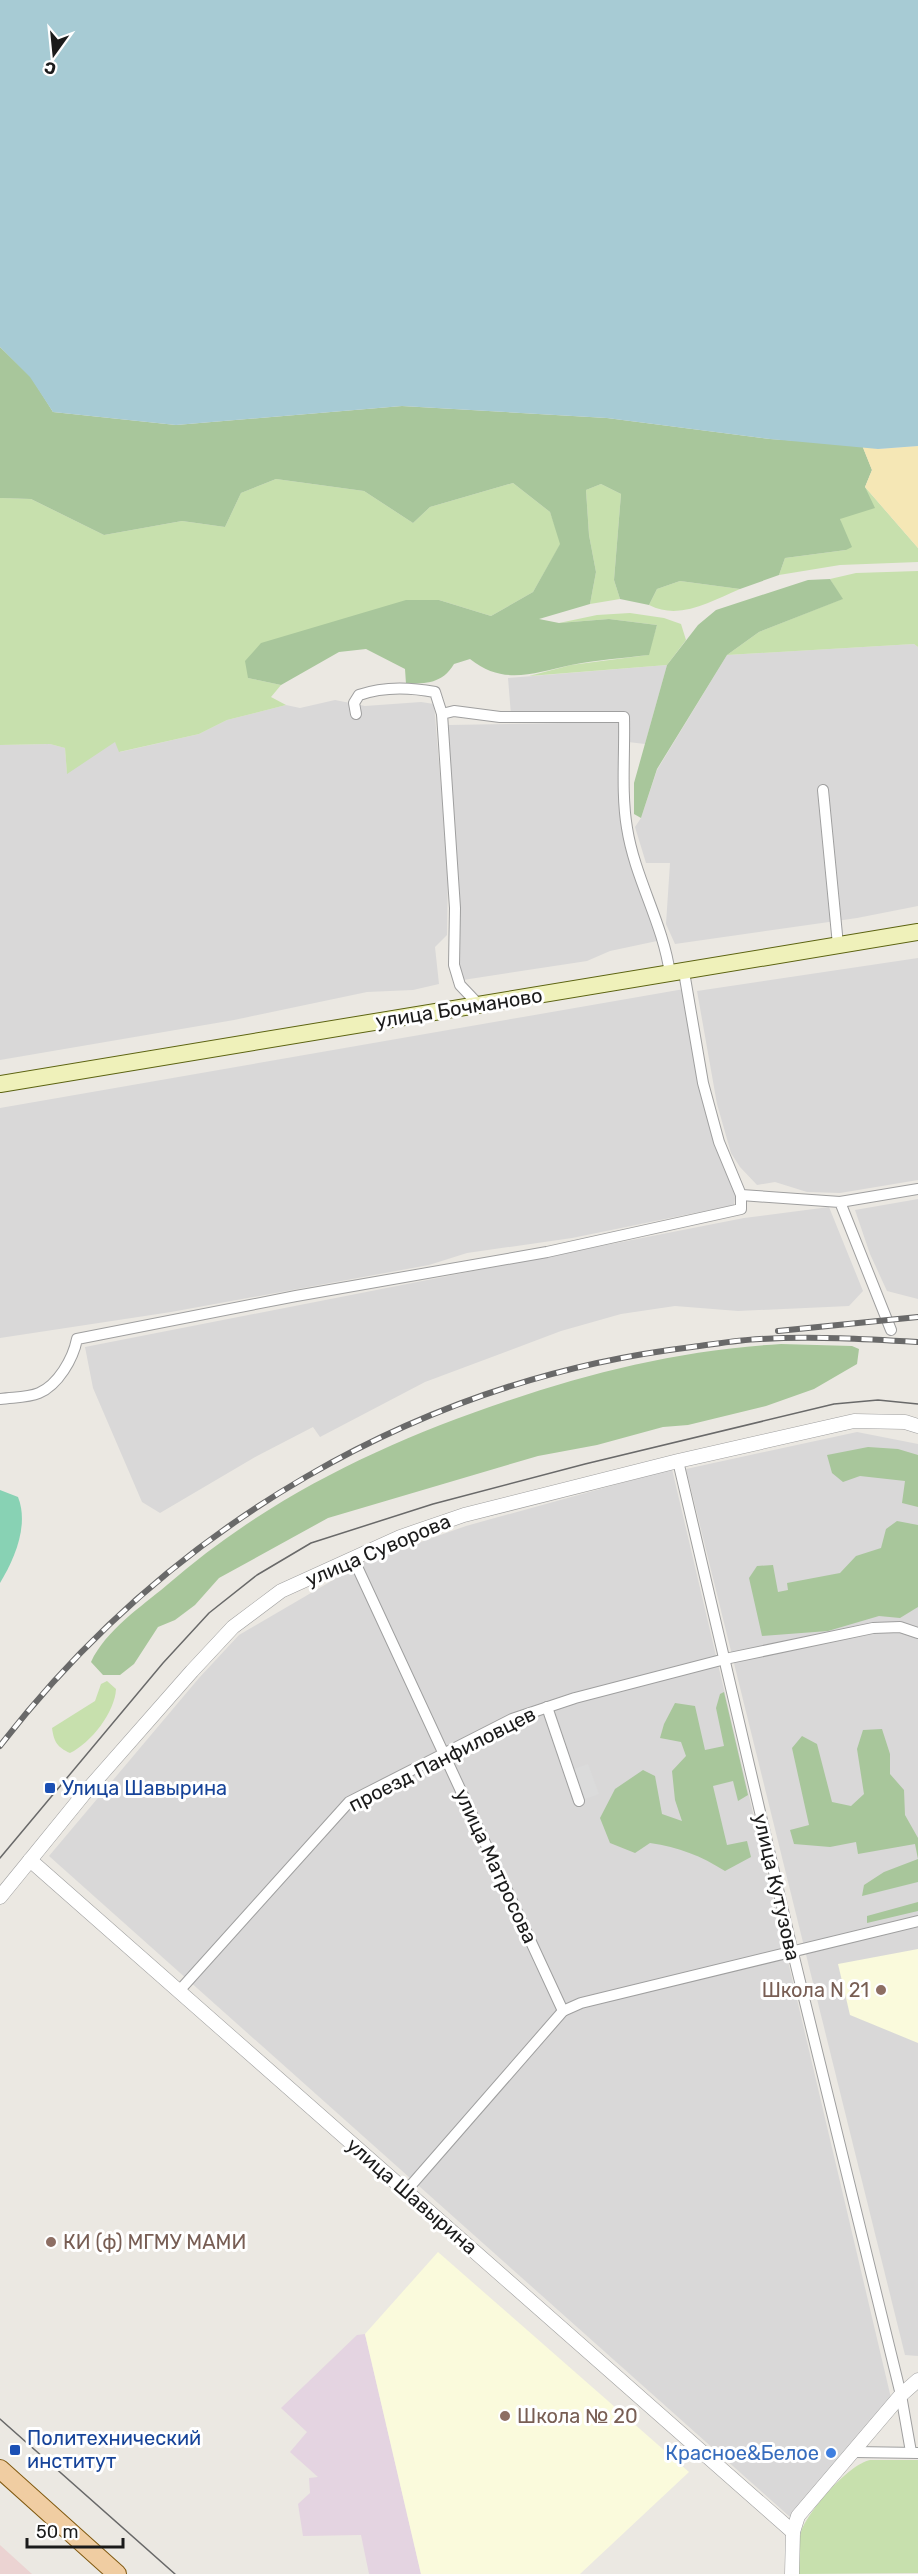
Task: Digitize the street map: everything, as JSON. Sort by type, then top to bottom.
[{"type":"main road","name":"улица Бочманово","points":[[0,1084],[918,932]]},
{"type":"main road","points":[[0,2469],[117,2574]]},
{"type":"street","points":[[356,714],[354,703],[359,695],[373,690],[411,687],[435,692],[442,714],[455,908],[454,965],[460,985],[479,1005]]},
{"type":"street","points":[[0,1399],[41,1392],[60,1375],[75,1353],[78,1340],[296,1296],[547,1252],[741,1209],[741,1196],[719,1142],[703,1083],[677,973],[636,863],[626,827],[624,717],[500,717],[454,711],[442,714]]},
{"type":"street","points":[[823,790],[838,945]]},
{"type":"street","points":[[741,1196],[840,1202],[918,1189]]},
{"type":"street","points":[[840,1202],[891,1330]]},
{"type":"street","name":"улица Суворова","points":[[0,1897],[159,1708],[233,1627],[281,1591],[400,1537],[464,1515],[678,1461],[854,1421],[905,1422],[918,1426]]},
{"type":"street","name":"улица Кутузова","points":[[678,1461],[792,1953],[915,2453]]},
{"type":"street","name":"улица Матросова","points":[[353,1558],[563,2011]]},
{"type":"street","name":"проезд Панфиловцев","points":[[179,1991],[349,1802],[512,1719],[547,1707],[725,1659],[873,1628],[900,1627],[918,1633]]},
{"type":"street","points":[[547,1707],[579,1801]]},
{"type":"street","name":"улица Шавырина","points":[[30,1860],[794,2532]]},
{"type":"street","points":[[406,2191],[563,2011],[581,2003],[918,1921]]},
{"type":"street","points":[[792,2574],[794,2532],[798,2516],[901,2395],[918,2380]]},
{"type":"street","points":[[855,2451],[915,2453]]},
{"type":"shaded area","points":[[914,644],[918,647],[918,906],[857,918],[675,944],[666,924],[670,863],[646,863],[635,827],[641,818],[657,770],[727,655]]},
{"type":"shaded area","points":[[667,665],[645,744],[628,742],[629,714],[624,711],[511,715],[508,678]]},
{"type":"shaded area","points":[[335,700],[365,706],[421,702],[434,704],[448,870],[447,935],[435,947],[439,984],[413,990],[367,992],[234,1020],[0,1060],[0,745],[50,744],[65,748],[67,773],[115,741],[120,752],[199,734],[227,720],[286,705],[300,708]]},
{"type":"shaded area","points":[[618,722],[621,732],[624,838],[655,920],[657,941],[610,951],[587,961],[463,980],[459,960],[448,725]]},
{"type":"shaded area","points":[[918,958],[918,1180],[840,1193],[807,1192],[775,1182],[757,1185],[740,1167],[731,1153],[717,1104],[697,991]]},
{"type":"shaded area","points":[[684,989],[736,1192],[734,1205],[572,1238],[467,1253],[429,1265],[171,1312],[0,1338],[0,1108]]},
{"type":"shaded area","points":[[918,1199],[918,1299],[887,1291],[870,1254],[855,1210]]},
{"type":"shaded area","points":[[829,1207],[863,1291],[849,1306],[738,1311],[675,1306],[621,1314],[561,1331],[425,1382],[320,1437],[313,1427],[257,1456],[160,1513],[142,1502],[93,1388],[85,1347],[744,1218]]},
{"type":"shaded area","points":[[857,1432],[918,1444],[918,2356],[905,2355],[686,1469]]},
{"type":"shaded area","points":[[672,1469],[891,2398],[790,2517],[49,1856],[199,1678],[239,1635],[364,1562],[466,1526]]},
{"type":"shaded area","points":[[588,1764],[599,1794],[579,1801],[568,1771]]},
{"type":"shaded area","name":"Школа N 21","points":[[918,1949],[918,2043],[850,2015],[838,1964]]},
{"type":"shaded area","name":"Школа № 20","points":[[438,2252],[689,2472],[580,2574],[421,2574],[365,2334]]},
{"type":"shaded area","points":[[365,2334],[421,2574],[369,2574],[361,2535],[303,2536],[298,2504],[310,2493],[309,2478],[318,2477],[290,2452],[307,2432],[281,2408],[357,2335]]},
{"type":"shaded area","points":[[0,2545],[32,2574],[0,2574]]},
{"type":"green space","points":[[0,347],[31,377],[53,412],[176,425],[402,406],[607,418],[770,439],[862,445],[872,470],[865,487],[875,508],[840,519],[852,547],[846,550],[785,558],[779,575],[740,589],[680,581],[657,589],[649,605],[620,599],[614,580],[621,494],[601,484],[586,490],[589,535],[596,572],[590,604],[539,619],[559,623],[609,619],[657,625],[649,655],[590,662],[519,675],[495,672],[470,659],[454,664],[439,679],[406,684],[405,669],[366,649],[339,652],[281,685],[248,678],[245,661],[261,643],[406,600],[439,600],[491,616],[533,592],[560,544],[550,512],[513,483],[430,507],[413,523],[364,491],[276,479],[241,493],[225,527],[182,521],[104,535],[31,499],[0,498]]},
{"type":"green space","points":[[276,479],[364,491],[413,523],[430,507],[513,483],[550,512],[561,543],[533,592],[491,616],[439,600],[248,678],[281,685],[271,697],[286,705],[227,720],[199,734],[119,752],[115,742],[67,774],[65,748],[50,744],[0,745],[0,498],[31,499],[104,535],[182,521],[225,527],[241,493]]},
{"type":"green space","points":[[601,484],[621,494],[614,580],[620,599],[590,604],[596,572],[589,535],[586,490]]},
{"type":"green space","points":[[865,487],[918,548],[918,562],[840,565],[779,575],[785,558],[846,550],[840,519]]},
{"type":"green space","points":[[918,571],[918,647],[914,644],[727,655],[759,632],[842,599],[830,579],[856,573]]},
{"type":"green space","points":[[830,579],[843,599],[759,632],[727,655],[657,769],[641,818],[634,814],[634,783],[667,665],[698,625],[716,610],[808,580]]},
{"type":"green space","points":[[680,581],[740,589],[707,604],[684,610],[672,611],[649,605],[657,589]]},
{"type":"green space","points":[[630,613],[664,618],[681,624],[686,640],[667,665],[529,676],[571,665],[648,655],[657,625],[609,619],[559,623],[597,615]]},
{"type":"green space","points":[[781,1344],[852,1346],[859,1349],[857,1364],[814,1389],[766,1406],[688,1425],[663,1427],[597,1445],[538,1456],[328,1518],[219,1578],[195,1605],[175,1620],[158,1627],[134,1664],[120,1675],[103,1675],[91,1662],[115,1629],[205,1554],[245,1525],[286,1500],[371,1455],[461,1417],[575,1380],[676,1356]]},
{"type":"green space","points":[[868,1447],[898,1449],[918,1455],[918,1507],[902,1503],[905,1481],[860,1476],[843,1482],[832,1473],[827,1455]]},
{"type":"green space","points":[[0,1490],[18,1497],[22,1519],[19,1541],[0,1583]]},
{"type":"green space","points":[[897,1521],[918,1525],[918,1607],[900,1618],[879,1616],[828,1631],[762,1636],[749,1578],[757,1566],[773,1565],[778,1592],[788,1590],[787,1583],[840,1573],[856,1556],[881,1548],[886,1529]]},
{"type":"green space","points":[[107,1681],[116,1689],[115,1698],[107,1717],[94,1734],[78,1748],[70,1753],[62,1749],[55,1740],[52,1728],[95,1701],[101,1684]]},
{"type":"green space","points":[[724,1692],[748,1795],[738,1801],[733,1781],[713,1786],[727,1845],[747,1841],[751,1857],[725,1871],[698,1857],[671,1847],[650,1843],[635,1853],[610,1843],[600,1818],[615,1789],[643,1770],[655,1776],[662,1814],[682,1821],[675,1800],[672,1771],[686,1756],[681,1742],[660,1738],[664,1724],[675,1703],[695,1706],[705,1750],[724,1746],[716,1708],[720,1694]]},
{"type":"green space","points":[[882,1729],[890,1754],[890,1774],[904,1790],[905,1815],[918,1838],[918,1859],[915,1844],[858,1854],[856,1842],[830,1847],[794,1844],[790,1830],[809,1825],[792,1748],[802,1736],[817,1744],[832,1802],[851,1806],[864,1794],[857,1749],[863,1730]]},
{"type":"green space","points":[[918,1859],[918,1882],[862,1896],[864,1885],[884,1872]]},
{"type":"green space","points":[[918,1902],[918,1911],[867,1923],[867,1916]]},
{"type":"green space","points":[[870,2460],[918,2460],[918,2573],[799,2574],[799,2542],[805,2523],[820,2501],[841,2479],[861,2463]]},
{"type":"sand","points":[[862,445],[878,449],[918,446],[918,548],[865,487],[872,470]]},
{"type":"water","points":[[0,0],[918,0],[918,446],[878,449],[770,439],[607,418],[402,406],[176,425],[53,412],[30,377],[0,347]]},
{"type":"tram line","points":[[0,1858],[163,1663],[209,1613],[257,1575],[311,1543],[433,1504],[585,1464],[834,1404],[878,1400],[918,1404]]},
{"type":"tram line","points":[[0,2419],[175,2574]]},
{"type":"railway","points":[[778,1331],[918,1317]]},
{"type":"railway","points":[[0,1746],[67,1667],[141,1596],[221,1532],[306,1477],[397,1430],[492,1392],[590,1365],[692,1347],[780,1338],[918,1342]]},
{"type":"place","name":"Улица Шавырина","points":[[50,1788]]},
{"type":"place","name":"Школа N 21","points":[[881,1990]]},
{"type":"place","name":"КИ (ф) МГМУ МАМИ","points":[[51,2242]]},
{"type":"place","name":"Школа № 20","points":[[505,2416]]},
{"type":"place","name":"Политехнический институт","points":[[15,2450]]},
{"type":"place","name":"Красное&Белое","points":[[831,2453]]}]
